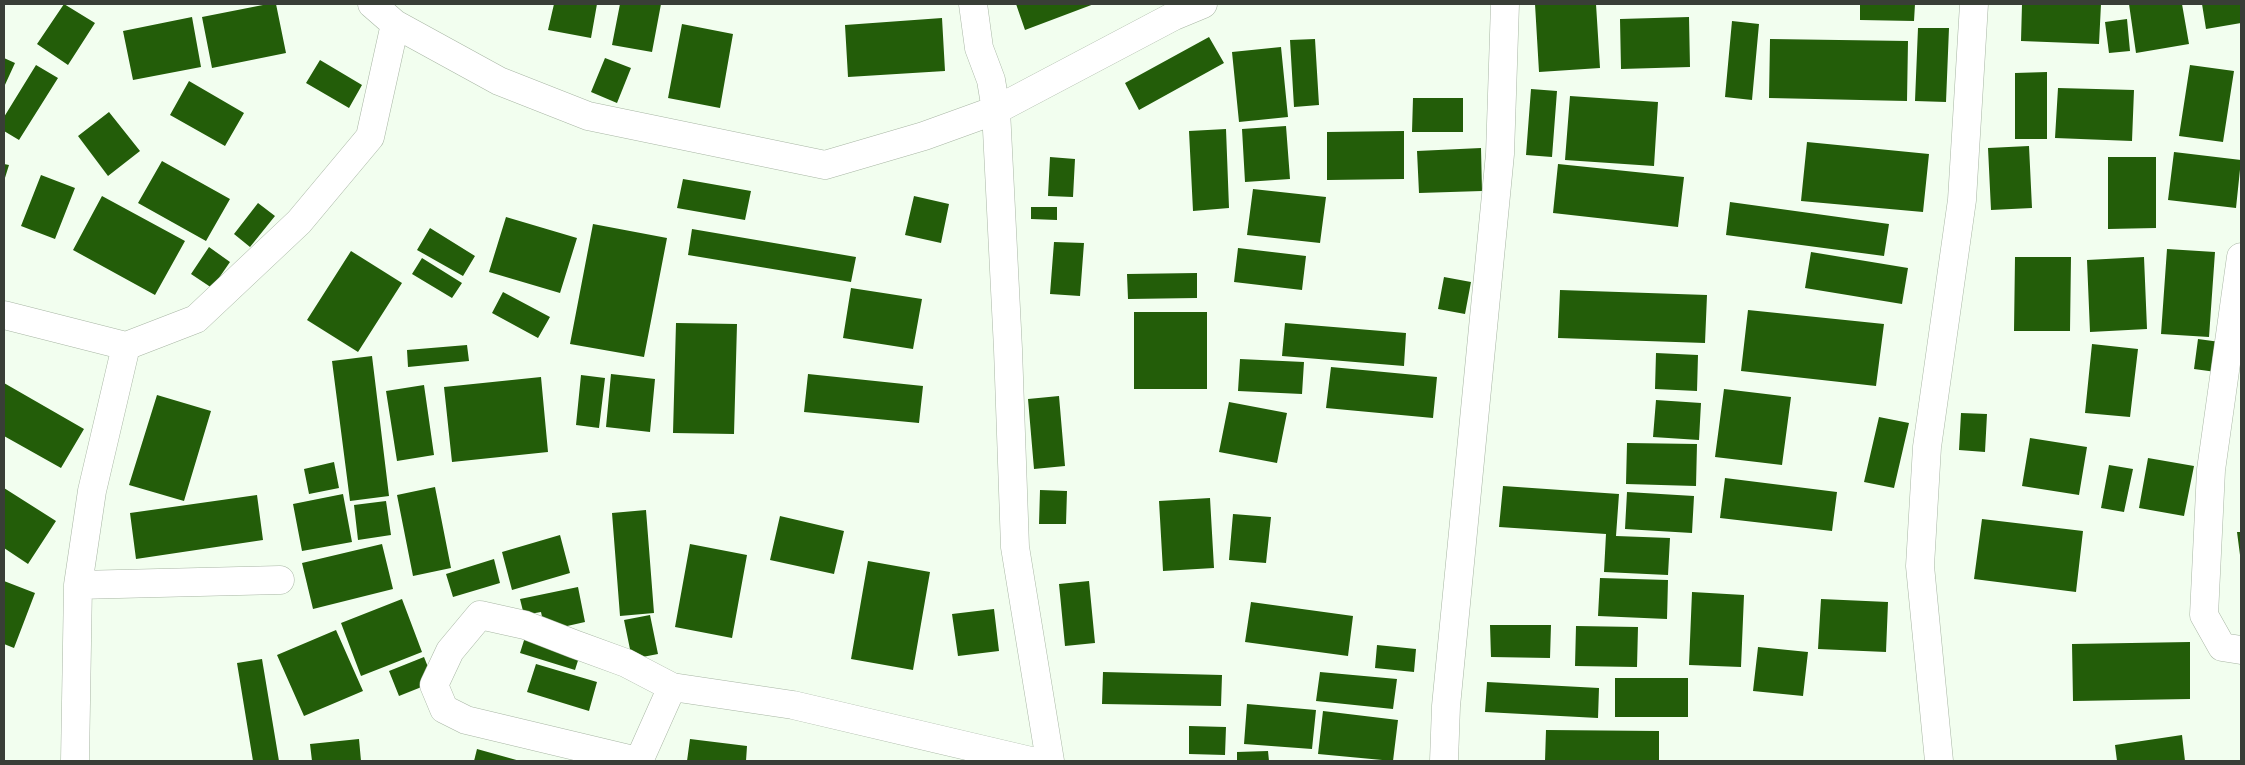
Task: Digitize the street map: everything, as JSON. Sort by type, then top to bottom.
[{"type":"street","points":[[372,4],[394,24],[499,81],[588,116],[826,165],[924,136],[996,110],[1174,16],[1203,4]]},
{"type":"street","points":[[973,4],[979,48],[990,80],[996,110],[1008,349],[1015,547],[1050,761]]},
{"type":"street","points":[[1444,761],[1447,697],[1500,154],[1505,4]]},
{"type":"street","points":[[1940,761],[1920,566],[1927,447],[1962,200],[1974,4]]},
{"type":"street","points":[[4,315],[126,346],[196,319],[300,222],[370,136],[394,24]]},
{"type":"street","points":[[2241,257],[2211,470],[2204,614],[2222,647],[2241,650]]},
{"type":"street","points":[[75,761],[78,585],[92,491],[126,346]]},
{"type":"street","points":[[78,585],[280,580]]},
{"type":"street","points":[[672,687],[638,761],[466,720],[444,709],[434,685],[450,651],[480,615],[526,625],[626,664],[672,687],[793,705],[1031,761]]},
{"type":"building","points":[[64,4],[95,23],[68,65],[37,44]]},
{"type":"building","points":[[276,4],[286,53],[212,68],[202,17]]},
{"type":"building","points":[[554,4],[597,4],[591,38],[548,30]]},
{"type":"building","points":[[620,4],[661,4],[652,52],[612,45]]},
{"type":"building","points":[[1016,4],[1094,4],[1025,30]]},
{"type":"building","points":[[1535,4],[1596,4],[1600,68],[1539,72]]},
{"type":"building","points":[[1860,4],[1915,4],[1914,21],[1860,20]]},
{"type":"building","points":[[2022,4],[2101,4],[2099,44],[2021,41]]},
{"type":"building","points":[[2129,4],[2182,4],[2189,44],[2136,53]]},
{"type":"building","points":[[2202,4],[2241,4],[2241,23],[2206,29]]},
{"type":"building","points":[[192,17],[201,67],[133,80],[123,31]]},
{"type":"building","points":[[1689,17],[1690,67],[1621,69],[1620,19]]},
{"type":"building","points":[[942,18],[945,71],[848,77],[845,25]]},
{"type":"building","points":[[2127,19],[2130,51],[2109,53],[2105,22]]},
{"type":"building","points":[[1732,21],[1759,24],[1752,100],[1725,97]]},
{"type":"building","points":[[682,24],[733,34],[720,108],[668,98]]},
{"type":"building","points":[[1918,28],[1949,28],[1946,102],[1915,101]]},
{"type":"building","points":[[1209,37],[1224,63],[1139,110],[1125,83]]},
{"type":"building","points":[[1315,39],[1319,105],[1294,107],[1290,40]]},
{"type":"building","points":[[1770,39],[1908,41],[1907,101],[1769,98]]},
{"type":"building","points":[[1281,47],[1288,117],[1239,122],[1232,52]]},
{"type":"building","points":[[4,58],[15,63],[4,87]]},
{"type":"building","points":[[605,58],[631,68],[617,103],[591,92]]},
{"type":"building","points":[[320,60],[362,85],[349,108],[306,83]]},
{"type":"building","points":[[36,65],[58,78],[19,140],[4,131],[4,117]]},
{"type":"building","points":[[2190,65],[2234,71],[2223,142],[2179,136]]},
{"type":"building","points":[[2047,72],[2047,139],[2015,139],[2015,73]]},
{"type":"building","points":[[189,81],[244,113],[225,146],[170,115]]},
{"type":"building","points":[[2058,88],[2134,90],[2132,141],[2055,138]]},
{"type":"building","points":[[1531,89],[1557,91],[1552,157],[1526,155]]},
{"type":"building","points":[[1570,96],[1658,102],[1654,166],[1565,160]]},
{"type":"building","points":[[1413,98],[1463,98],[1463,132],[1412,132]]},
{"type":"building","points":[[109,112],[140,151],[108,176],[78,136]]},
{"type":"building","points":[[1286,126],[1290,179],[1245,182],[1242,129]]},
{"type":"building","points":[[1226,129],[1229,208],[1193,211],[1189,131]]},
{"type":"building","points":[[1404,131],[1404,179],[1327,180],[1327,132]]},
{"type":"building","points":[[1807,142],[1929,154],[1923,212],[1801,201]]},
{"type":"building","points":[[2029,146],[2032,208],[1991,210],[1988,148]]},
{"type":"building","points":[[1481,148],[1482,191],[1419,193],[1417,151]]},
{"type":"building","points":[[2174,152],[2241,160],[2236,208],[2168,200]]},
{"type":"building","points":[[1050,157],[1075,159],[1073,197],[1048,196]]},
{"type":"building","points":[[2108,157],[2156,157],[2156,228],[2108,229]]},
{"type":"building","points":[[162,161],[230,199],[206,241],[138,203]]},
{"type":"building","points":[[4,164],[9,165],[4,181]]},
{"type":"building","points":[[1558,164],[1684,177],[1678,227],[1553,213]]},
{"type":"building","points":[[41,175],[75,188],[55,239],[21,226]]},
{"type":"building","points":[[683,179],[751,191],[745,220],[677,208]]},
{"type":"building","points":[[1253,189],[1326,197],[1320,243],[1247,235]]},
{"type":"building","points":[[102,196],[185,241],[155,295],[73,250]]},
{"type":"building","points":[[914,196],[949,204],[941,243],[905,235]]},
{"type":"building","points":[[1730,202],[1889,224],[1884,256],[1726,235]]},
{"type":"building","points":[[258,203],[275,216],[250,247],[234,234]]},
{"type":"building","points":[[1031,207],[1057,207],[1057,220],[1031,219]]},
{"type":"building","points":[[506,217],[577,238],[560,293],[489,272]]},
{"type":"building","points":[[593,224],[667,238],[644,357],[570,344]]},
{"type":"building","points":[[430,228],[475,256],[463,276],[417,250]]},
{"type":"building","points":[[692,229],[856,257],[851,282],[688,255]]},
{"type":"building","points":[[1054,242],[1084,243],[1080,296],[1050,294]]},
{"type":"building","points":[[209,247],[230,262],[212,288],[191,274]]},
{"type":"building","points":[[1238,248],[1306,256],[1302,290],[1234,282]]},
{"type":"building","points":[[2167,249],[2215,252],[2209,337],[2161,334]]},
{"type":"building","points":[[351,251],[402,283],[358,352],[307,320]]},
{"type":"building","points":[[1811,252],[1908,268],[1902,304],[1805,288]]},
{"type":"building","points":[[2015,257],[2071,257],[2070,331],[2014,331]]},
{"type":"building","points":[[2144,257],[2147,329],[2090,332],[2087,260]]},
{"type":"building","points":[[422,258],[462,283],[452,298],[412,274]]},
{"type":"building","points":[[1197,273],[1197,298],[1128,299],[1127,274]]},
{"type":"building","points":[[1444,277],[1471,282],[1465,314],[1438,309]]},
{"type":"building","points":[[851,288],[922,299],[913,349],[843,338]]},
{"type":"building","points":[[1560,290],[1707,295],[1705,343],[1558,338]]},
{"type":"building","points":[[503,292],[550,317],[538,338],[492,313]]},
{"type":"building","points":[[1748,310],[1884,324],[1876,386],[1741,371]]},
{"type":"building","points":[[1134,312],[1207,312],[1207,389],[1134,389]]},
{"type":"building","points":[[676,323],[737,324],[734,434],[673,433]]},
{"type":"building","points":[[1285,323],[1406,333],[1404,366],[1282,356]]},
{"type":"building","points":[[2198,339],[2220,342],[2216,372],[2194,369]]},
{"type":"building","points":[[2092,344],[2138,349],[2130,417],[2085,413]]},
{"type":"building","points":[[467,345],[469,361],[408,367],[407,350]]},
{"type":"building","points":[[1656,353],[1698,355],[1697,391],[1655,389]]},
{"type":"building","points":[[372,356],[389,496],[350,501],[332,361]]},
{"type":"building","points":[[1240,359],[1304,362],[1302,394],[1238,391]]},
{"type":"building","points":[[1331,367],[1437,377],[1433,418],[1326,408]]},
{"type":"building","points":[[611,374],[655,379],[650,432],[606,427]]},
{"type":"building","points":[[808,374],[923,386],[919,423],[804,412]]},
{"type":"building","points":[[581,375],[605,378],[599,428],[576,425]]},
{"type":"building","points":[[541,377],[548,452],[452,462],[444,387]]},
{"type":"building","points":[[4,383],[84,429],[61,468],[4,436]]},
{"type":"building","points":[[424,385],[434,455],[397,461],[386,391]]},
{"type":"building","points":[[1724,389],[1791,397],[1782,465],[1715,457]]},
{"type":"building","points":[[157,395],[211,411],[184,501],[129,485]]},
{"type":"building","points":[[1059,396],[1065,466],[1034,469],[1028,399]]},
{"type":"building","points":[[1656,400],[1701,403],[1699,440],[1653,437]]},
{"type":"building","points":[[1229,402],[1287,413],[1277,463],[1219,452]]},
{"type":"building","points":[[1961,413],[1987,414],[1985,452],[1959,450]]},
{"type":"building","points":[[1879,417],[1909,423],[1894,488],[1864,482]]},
{"type":"building","points":[[2030,438],[2087,447],[2079,495],[2022,486]]},
{"type":"building","points":[[1627,443],[1697,444],[1696,486],[1626,484]]},
{"type":"building","points":[[2148,458],[2194,466],[2184,516],[2139,508]]},
{"type":"building","points":[[334,462],[339,488],[309,494],[304,469]]},
{"type":"building","points":[[2109,465],[2133,469],[2124,512],[2101,508]]},
{"type":"building","points":[[1725,478],[1837,492],[1832,531],[1720,518]]},
{"type":"building","points":[[1503,486],[1619,494],[1616,536],[1670,538],[1668,575],[1604,572],[1606,534],[1499,527]]},
{"type":"building","points":[[435,487],[451,568],[413,576],[397,495]]},
{"type":"building","points":[[4,488],[56,521],[28,564],[4,548]]},
{"type":"building","points":[[1040,490],[1067,491],[1066,524],[1039,524]]},
{"type":"building","points":[[1627,492],[1694,496],[1692,533],[1625,529]]},
{"type":"building","points":[[343,494],[352,542],[302,551],[293,504]]},
{"type":"building","points":[[257,495],[263,540],[136,559],[130,513]]},
{"type":"building","points":[[1210,498],[1214,568],[1163,571],[1159,501]]},
{"type":"building","points":[[386,501],[391,535],[358,540],[354,505]]},
{"type":"building","points":[[646,510],[654,613],[620,616],[612,513]]},
{"type":"building","points":[[1233,514],[1271,517],[1266,563],[1229,560]]},
{"type":"building","points":[[780,516],[844,531],[834,574],[770,560]]},
{"type":"building","points":[[1982,519],[2083,531],[2076,592],[1974,579]]},
{"type":"building","points":[[2237,532],[2241,532],[2241,555],[2240,555]]},
{"type":"building","points":[[560,535],[570,573],[512,590],[502,552]]},
{"type":"building","points":[[382,544],[393,589],[313,609],[302,563]]},
{"type":"building","points":[[690,544],[747,555],[732,638],[675,627]]},
{"type":"building","points":[[494,559],[500,583],[453,597],[446,574]]},
{"type":"building","points":[[868,561],[930,572],[913,670],[851,659]]},
{"type":"building","points":[[1600,578],[1668,580],[1667,619],[1598,616]]},
{"type":"building","points":[[4,581],[35,593],[14,648],[4,644]]},
{"type":"building","points":[[1089,581],[1095,643],[1065,646],[1059,584]]},
{"type":"building","points":[[578,587],[585,622],[545,631],[541,612],[524,615],[520,599]]},
{"type":"building","points":[[1692,592],[1744,595],[1741,667],[1689,665]]},
{"type":"building","points":[[402,599],[422,652],[361,676],[341,623]]},
{"type":"building","points":[[1821,599],[1888,602],[1886,652],[1818,649]]},
{"type":"building","points":[[1251,602],[1353,616],[1348,656],[1245,642]]},
{"type":"building","points":[[994,609],[999,651],[958,656],[952,614]]},
{"type":"building","points":[[650,615],[658,654],[632,659],[624,620]]},
{"type":"building","points":[[1490,625],[1551,625],[1550,658],[1491,657]]},
{"type":"building","points":[[1576,626],[1638,627],[1637,667],[1575,666]]},
{"type":"building","points":[[336,630],[363,691],[304,716],[277,655]]},
{"type":"building","points":[[526,634],[581,651],[575,670],[520,653]]},
{"type":"building","points":[[2190,642],[2190,699],[2073,701],[2072,644]]},
{"type":"building","points":[[1377,645],[1416,649],[1414,672],[1375,668]]},
{"type":"building","points":[[1758,647],[1808,652],[1803,696],[1753,691]]},
{"type":"building","points":[[424,657],[434,682],[399,696],[389,671]]},
{"type":"building","points":[[262,659],[279,761],[253,761],[237,663]]},
{"type":"building","points":[[536,664],[597,682],[589,711],[527,692]]},
{"type":"building","points":[[1103,672],[1222,675],[1221,706],[1102,704]]},
{"type":"building","points":[[1320,672],[1397,679],[1393,709],[1316,701]]},
{"type":"building","points":[[1615,678],[1688,678],[1688,717],[1615,717]]},
{"type":"building","points":[[1487,682],[1599,688],[1598,718],[1485,712]]},
{"type":"building","points":[[1247,704],[1316,710],[1312,749],[1244,744]]},
{"type":"building","points":[[1323,711],[1398,720],[1393,761],[1318,754]]},
{"type":"building","points":[[1189,726],[1226,727],[1225,755],[1189,754]]},
{"type":"building","points":[[1546,730],[1659,731],[1659,761],[1545,761]]},
{"type":"building","points":[[2182,735],[2185,761],[2117,761],[2115,745]]},
{"type":"building","points":[[359,739],[361,761],[312,761],[310,744]]},
{"type":"building","points":[[690,739],[747,746],[746,761],[687,761]]},
{"type":"building","points":[[477,749],[520,761],[474,761]]},
{"type":"building","points":[[1268,751],[1269,761],[1237,761],[1237,752]]}]
